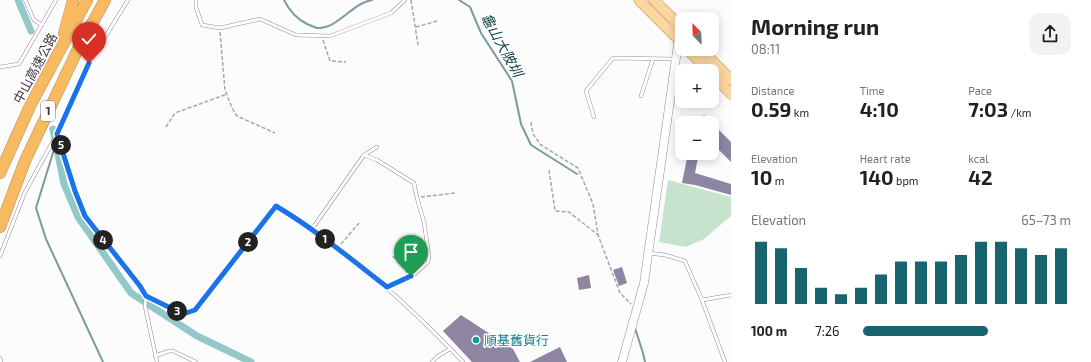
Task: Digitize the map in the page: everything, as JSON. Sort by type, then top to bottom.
[{"type":"highway","points":[[61,47],[73,0]]},
{"type":"highway","name":"中山高速公路","points":[[0,173],[30,106],[88,0]]},
{"type":"highway","name":"1","points":[[0,227],[25,161],[77,51],[105,0]]},
{"type":"main road","points":[[639,0],[675,31]]},
{"type":"main road","points":[[654,0],[672,18],[675,24]]},
{"type":"main road","points":[[695,56],[702,64]]},
{"type":"main road","points":[[708,56],[731,80]]},
{"type":"main road","points":[[719,81],[731,94]]},
{"type":"street","points":[[622,362],[644,283],[677,56]]},
{"type":"lane","points":[[24,0],[34,20],[42,25]]},
{"type":"lane","points":[[0,67],[19,64],[56,0]]},
{"type":"lane","points":[[0,256],[25,192],[57,134],[89,63],[128,0]]},
{"type":"lane","points":[[196,0],[196,7],[202,25],[220,28],[260,19],[296,35],[322,36],[330,36],[391,13],[405,0]]},
{"type":"lane","points":[[594,117],[586,90],[613,58],[676,59]]},
{"type":"lane","points":[[641,96],[652,59]]},
{"type":"lane","points":[[57,134],[75,191],[85,216],[140,286],[146,296],[183,314],[195,310],[276,206],[298,218],[387,287],[462,362]]},
{"type":"lane","points":[[312,229],[364,155],[377,147]]},
{"type":"lane","points":[[364,155],[377,160],[414,184],[424,222],[429,256],[428,262],[415,274],[387,287]]},
{"type":"lane","points":[[648,253],[665,255],[685,261],[702,300],[725,362]]},
{"type":"lane","points":[[702,300],[731,295]]},
{"type":"lane","points":[[146,296],[145,306],[157,362]]},
{"type":"lane","points":[[432,362],[438,356],[450,349]]},
{"type":"lane","points":[[155,356],[173,351],[196,362]]},
{"type":"lane","points":[[0,358],[1,362]]},
{"type":"path","points":[[411,0],[418,45]]},
{"type":"path","points":[[415,27],[437,21]]},
{"type":"path","points":[[220,28],[225,90],[236,116],[275,133]]},
{"type":"path","points":[[322,36],[330,61],[346,62]]},
{"type":"path","points":[[166,127],[175,113],[227,94]]},
{"type":"path","points":[[531,122],[533,134],[541,145],[578,168],[594,204],[598,235],[620,293],[636,310]]},
{"type":"path","points":[[549,170],[555,211],[569,212],[598,235]]},
{"type":"path","points":[[417,198],[455,193]]},
{"type":"path","points":[[337,248],[359,223]]},
{"type":"path","points":[[393,256],[411,276]]},
{"type":"green space","points":[[668,180],[731,197],[731,216],[704,239],[686,247],[659,242]]},
{"type":"building","points":[[719,130],[731,142],[731,162],[719,150]]},
{"type":"building","points":[[687,160],[698,160],[695,173],[731,184],[731,195],[695,185],[682,183]]},
{"type":"building","points":[[622,267],[627,283],[619,286],[613,270]]},
{"type":"building","points":[[589,275],[591,288],[579,290],[577,278]]},
{"type":"building","name":"順基舊貨行","points":[[461,315],[513,349],[520,362],[472,362],[443,331]]},
{"type":"building","name":"順基舊貨行","points":[[560,347],[567,362],[530,362]]},
{"type":"waterway","points":[[18,0],[31,31]]},
{"type":"waterway","name":"龜山大陂圳","points":[[284,0],[291,11],[300,20],[318,28],[326,27],[332,24],[358,6],[372,0]]},
{"type":"waterway","name":"龜山大陂圳","points":[[459,0],[470,7],[481,33],[512,81],[521,124],[531,145],[577,174]]},
{"type":"waterway","points":[[53,129],[64,184],[78,217],[131,293],[197,336],[251,362]]},
{"type":"waterway","points":[[56,143],[36,208],[46,239],[103,362]]},
{"type":"waterway","name":"龜山大陂圳","points":[[635,328],[645,362]]},
{"type":"place","name":"順基舊貨行","points":[[476,340]]},
{"type":"route","points":[[89,63],[57,134],[75,191],[85,216],[140,286],[146,296],[183,314],[195,310],[276,206],[298,218],[387,287],[411,276]]}]
